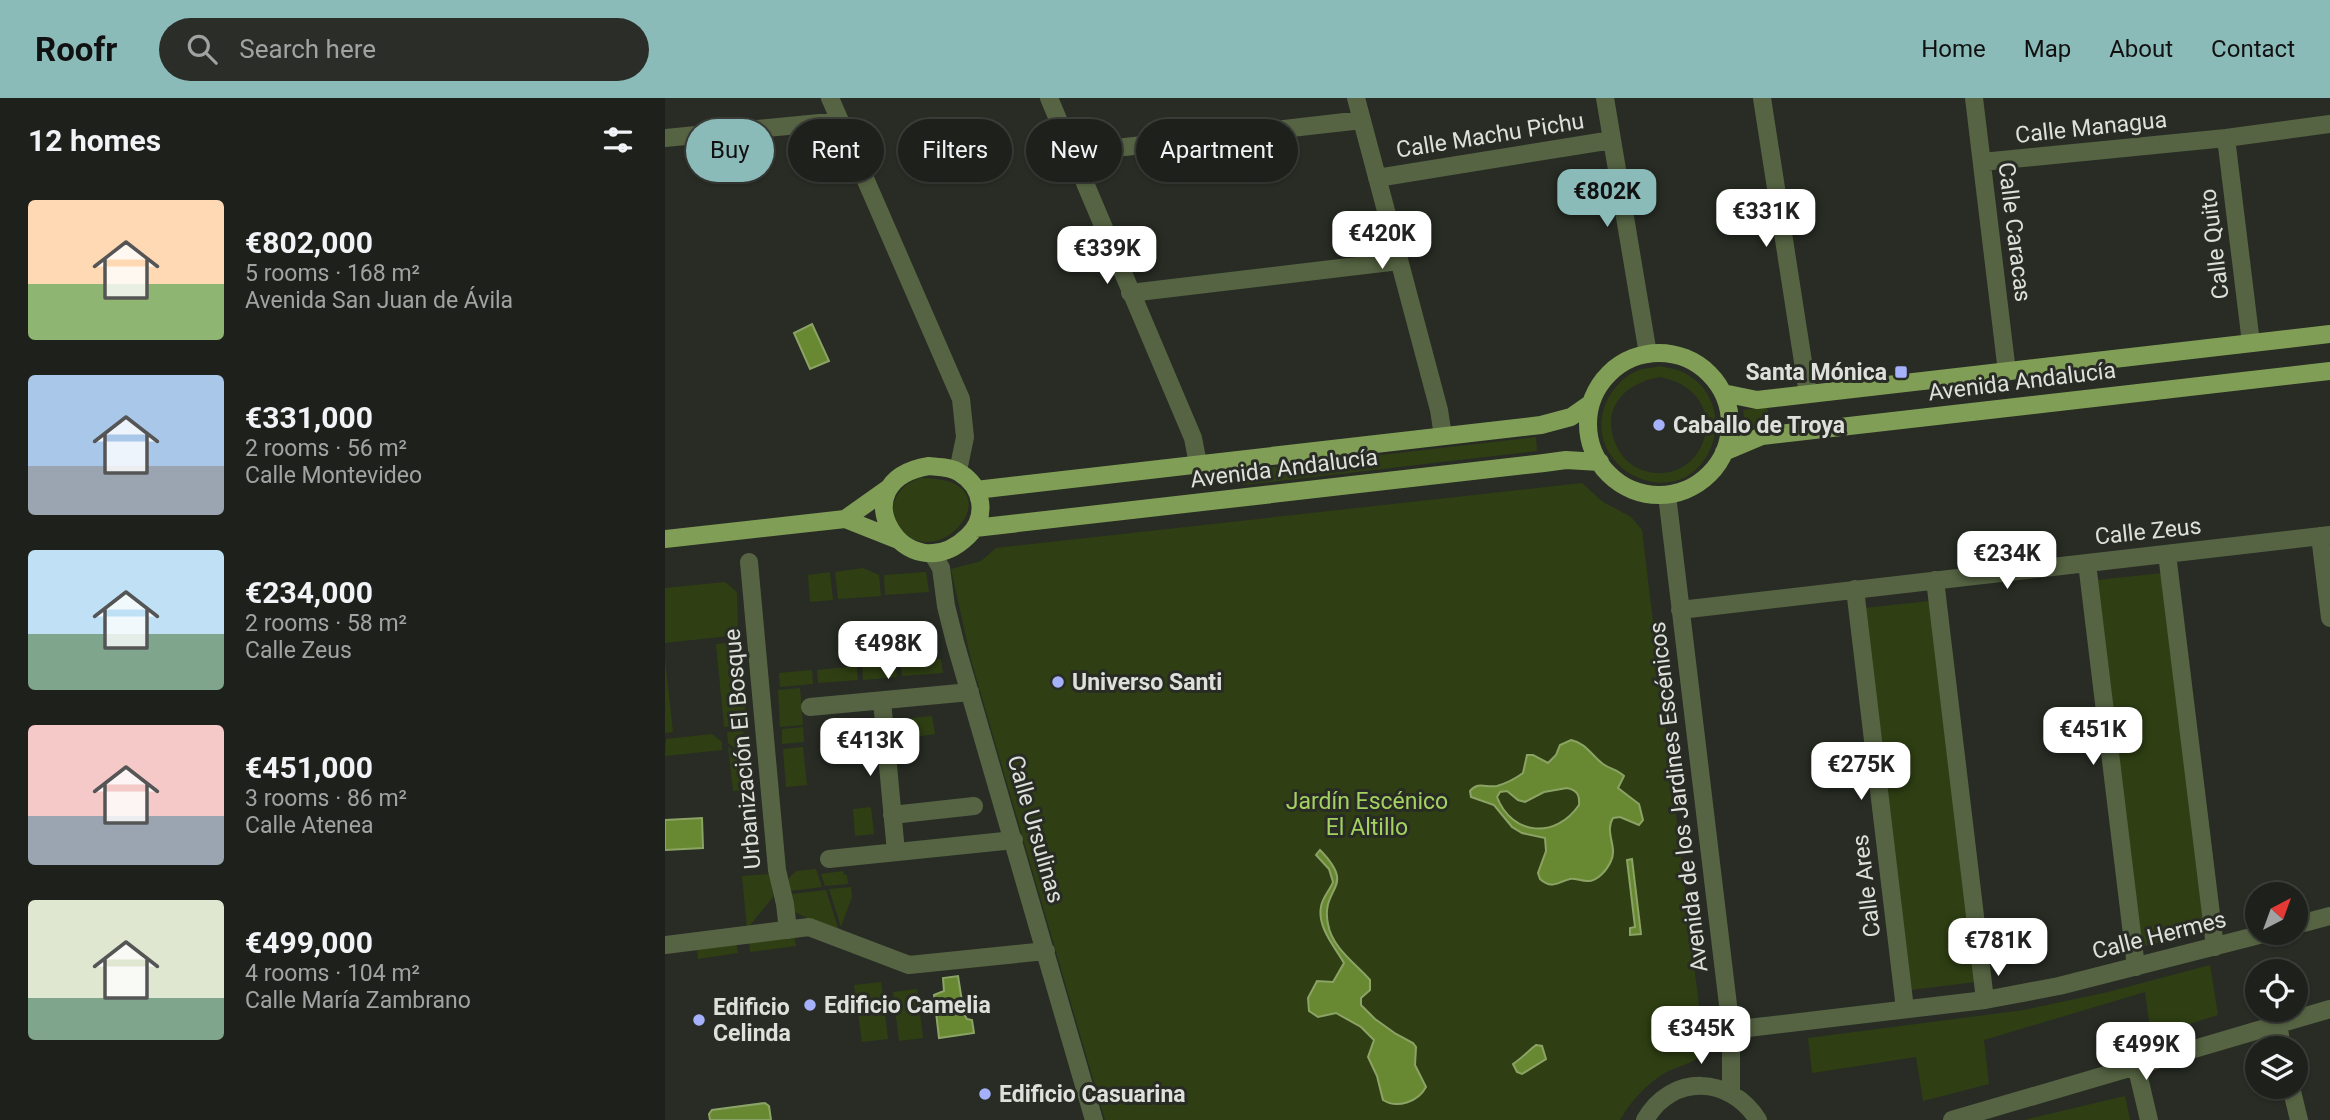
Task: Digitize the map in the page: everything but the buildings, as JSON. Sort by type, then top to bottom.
[{"type":"main road","name":"Avenida Andalucía","points":[[1723,393],[1757,400],[2330,334]]},
{"type":"main road","points":[[1648,354],[1670,354],[1692,361],[1710,374],[1723,393],[1729,415],[1729,437],[1724,452],[1707,476],[1689,489],[1667,495],[1643,493],[1620,484],[1600,463],[1591,446],[1588,421],[1591,402],[1605,377],[1625,361],[1648,354]]},
{"type":"main road","name":"Avenida Andalucía","points":[[1724,452],[1762,436],[2330,371]]},
{"type":"main road","name":"Avenida Andalucía","points":[[976,490],[1557,422],[1571,417],[1591,402]]},
{"type":"main road","name":"Avenida Andalucía","points":[[975,528],[1566,460],[1600,463]]},
{"type":"main road","points":[[845,519],[890,487],[900,475],[913,469],[929,467],[958,471],[970,480],[982,508],[978,523],[958,545],[932,553],[903,546],[885,519],[884,503],[890,487]]},
{"type":"main road","points":[[665,539],[845,519],[898,540]]},
{"type":"street","points":[[830,98],[839,119]]},
{"type":"street","points":[[1049,98],[1058,119]]},
{"type":"street","points":[[1356,98],[1439,410],[1443,436]]},
{"type":"street","points":[[1605,98],[1648,354]]},
{"type":"street","points":[[1762,98],[1808,394]]},
{"type":"street","name":"Calle Caracas","points":[[1974,98],[2007,372]]},
{"type":"street","points":[[1122,147],[1362,120]]},
{"type":"street","name":"Calle Managua","points":[[1982,162],[2226,138],[2330,124]]},
{"type":"street","points":[[665,138],[788,126]]},
{"type":"street","name":"Calle Quito","points":[[2226,138],[2251,343]]},
{"type":"street","name":"Calle Machu Pichu","points":[[1377,178],[1612,140]]},
{"type":"street","points":[[867,182],[961,399],[965,438],[958,471]]},
{"type":"street","points":[[1084,182],[1193,438],[1198,464]]},
{"type":"street","points":[[1130,293],[1399,261]]},
{"type":"street","name":"Avenida de los Jardines Escénicos","points":[[1667,495],[1731,1030],[1731,1094]]},
{"type":"street","points":[[2325,536],[2330,618]]},
{"type":"street","name":"Calle Zeus","points":[[1680,610],[2325,536]]},
{"type":"street","name":"Calle Ursulinas","points":[[932,553],[941,568],[946,607],[1094,1120]]},
{"type":"street","points":[[2167,554],[2215,947]]},
{"type":"street","name":"Urbanización El Bosque","points":[[749,562],[777,870],[788,930]]},
{"type":"street","points":[[2087,563],[2136,967]]},
{"type":"street","points":[[1935,580],[1985,1000]]},
{"type":"street","name":"Calle Ares","points":[[1855,589],[1905,1009]]},
{"type":"street","points":[[810,707],[970,692]]},
{"type":"street","points":[[882,701],[896,852]]},
{"type":"street","points":[[892,816],[974,806]]},
{"type":"street","points":[[829,859],[1014,840]]},
{"type":"street","points":[[2308,922],[2330,916]]},
{"type":"street","points":[[665,945],[809,927],[909,965],[1046,951]]},
{"type":"street","name":"Calle Hermes","points":[[1731,1030],[1985,1000],[2059,986],[2245,939]]},
{"type":"street","points":[[1952,1120],[2330,1009]]},
{"type":"street","points":[[2279,1023],[2281,1036]]},
{"type":"street","points":[[2136,1065],[2149,1120]]},
{"type":"street","points":[[1645,1120],[1652,1107],[1672,1092],[1696,1085],[1721,1088],[1743,1101],[1758,1120]]},
{"type":"street","points":[[2294,1099],[2298,1120]]},
{"type":"green space","points":[[1660,366],[1678,370],[1700,384],[1711,402],[1715,422],[1713,442],[1704,460],[1690,474],[1671,482],[1648,481],[1626,471],[1610,454],[1602,430],[1605,406],[1618,384],[1639,370]],"holes":[[[1660,377],[1685,386],[1700,401],[1706,419],[1705,438],[1696,454],[1683,467],[1664,473],[1642,470],[1632,465],[1619,450],[1611,427],[1615,406],[1621,397],[1638,384]]]},
{"type":"green space","points":[[1767,407],[1770,426],[1746,430],[1743,410]]},
{"type":"green space","points":[[1536,437],[1537,451],[1243,485],[1242,471]]},
{"type":"green space","points":[[921,478],[950,482],[965,493],[969,507],[963,522],[950,534],[934,541],[916,540],[900,528],[893,512],[900,491]]},
{"type":"green space","name":"Jardín Escénico El Altillo","points":[[1582,483],[1603,502],[1631,517],[1642,530],[1704,1048],[1701,1054],[1650,1084],[1620,1120],[1105,1120],[971,660],[951,569],[981,561],[996,548]]},
{"type":"green space","points":[[863,568],[879,575],[881,596],[838,599],[835,572]]},
{"type":"green space","points":[[830,572],[833,600],[810,602],[808,575]]},
{"type":"green space","points":[[926,572],[929,592],[885,595],[884,575]]},
{"type":"green space","points":[[2163,573],[2206,930],[2142,947],[2097,580]]},
{"type":"green space","points":[[725,582],[737,592],[738,635],[665,643],[665,588]]},
{"type":"green space","points":[[1930,601],[1976,982],[1910,990],[1864,608]]},
{"type":"green space","points":[[739,642],[746,722],[743,726],[724,727],[716,644]]},
{"type":"green space","points":[[665,659],[673,732],[665,733]]},
{"type":"green space","points":[[941,659],[943,673],[902,676],[901,663]]},
{"type":"green space","points":[[896,663],[897,677],[863,680],[862,666]]},
{"type":"green space","points":[[857,666],[858,680],[818,683],[817,670]]},
{"type":"green space","points":[[812,670],[813,684],[780,687],[779,673]]},
{"type":"green space","points":[[800,688],[803,725],[780,727],[778,690]]},
{"type":"green space","points":[[932,716],[935,734],[915,737],[912,718]]},
{"type":"green space","points":[[803,727],[804,742],[782,744],[782,729]]},
{"type":"green space","points":[[743,730],[749,758],[728,743],[727,732]]},
{"type":"green space","points":[[712,734],[722,742],[722,750],[665,756],[666,739]]},
{"type":"green space","points":[[728,747],[750,762],[752,789],[733,791]]},
{"type":"green space","points":[[803,747],[807,785],[786,787],[783,749]]},
{"type":"green space","points":[[871,807],[874,834],[855,836],[853,809]]},
{"type":"green space","points":[[816,869],[822,887],[789,891],[789,878],[796,871]]},
{"type":"green space","points":[[843,871],[844,875],[847,875],[848,884],[825,886],[821,874]]},
{"type":"green space","points":[[771,874],[773,897],[747,929],[742,876]]},
{"type":"green space","points":[[851,887],[852,897],[841,927],[829,889]]},
{"type":"green space","points":[[826,890],[839,932],[792,911],[791,894]]},
{"type":"green space","points":[[794,935],[796,946],[750,952],[749,941]]},
{"type":"green space","points":[[736,943],[738,953],[698,959],[697,947]]},
{"type":"green space","points":[[2210,965],[2218,1015],[2151,1036],[2145,992],[1984,1040],[1989,1084],[1923,1101],[1916,1057],[1812,1073],[1808,1038],[2024,1010],[2108,992]]},
{"type":"green space","points":[[881,982],[888,1039],[862,1042],[854,985]]},
{"type":"green space","points":[[917,989],[923,1038],[899,1041],[893,992]]},
{"type":"green space","points":[[2125,1096],[2130,1120],[2024,1120]]},
{"type":"shaded area","points":[[812,324],[829,361],[810,369],[794,333]]},
{"type":"shaded area","points":[[1571,740],[1576,742],[1603,764],[1624,776],[1618,788],[1639,804],[1643,820],[1639,825],[1620,817],[1613,818],[1610,829],[1613,856],[1598,877],[1591,881],[1570,879],[1552,885],[1540,879],[1538,873],[1546,851],[1545,838],[1522,833],[1512,827],[1494,805],[1471,797],[1470,791],[1479,786],[1497,786],[1517,777],[1523,773],[1527,755],[1533,755],[1548,763],[1556,755],[1560,745]],"holes":[[[1567,788],[1577,794],[1579,805],[1559,824],[1547,828],[1523,826],[1504,810],[1497,797],[1500,792],[1507,791],[1525,802],[1544,792]]]},
{"type":"shaded area","points":[[702,818],[703,848],[665,850],[665,820]]},
{"type":"shaded area","points":[[1320,850],[1331,863],[1337,881],[1327,912],[1330,933],[1339,948],[1370,980],[1370,990],[1361,998],[1361,1005],[1375,1019],[1416,1047],[1415,1065],[1426,1087],[1413,1100],[1395,1104],[1383,1100],[1377,1076],[1368,1057],[1374,1040],[1361,1027],[1336,1013],[1318,1017],[1309,1011],[1308,998],[1317,981],[1333,982],[1344,963],[1328,936],[1320,914],[1333,882],[1329,869],[1316,855]]},
{"type":"shaded area","points":[[1632,859],[1641,934],[1630,935],[1630,928],[1635,927],[1627,860]]},
{"type":"shaded area","points":[[958,976],[964,1014],[967,1019],[972,1020],[974,1033],[939,1038],[934,995],[944,991],[943,978]]},
{"type":"shaded area","points":[[1536,1045],[1542,1046],[1546,1059],[1522,1074],[1517,1072],[1513,1064]]},
{"type":"shaded area","points":[[765,1103],[769,1106],[771,1120],[710,1120],[709,1114],[712,1110]]},
{"type":"place","name":"Santa Mónica","points":[[1901,372]]},
{"type":"place","name":"Caballo de Troya","points":[[1659,425]]},
{"type":"place","name":"Universo Santi","points":[[1058,682]]},
{"type":"place","name":"Edificio Camelia","points":[[810,1005]]},
{"type":"place","name":"Edificio Celinda","points":[[699,1020]]},
{"type":"place","name":"Edificio Casuarina","points":[[985,1094]]}]
